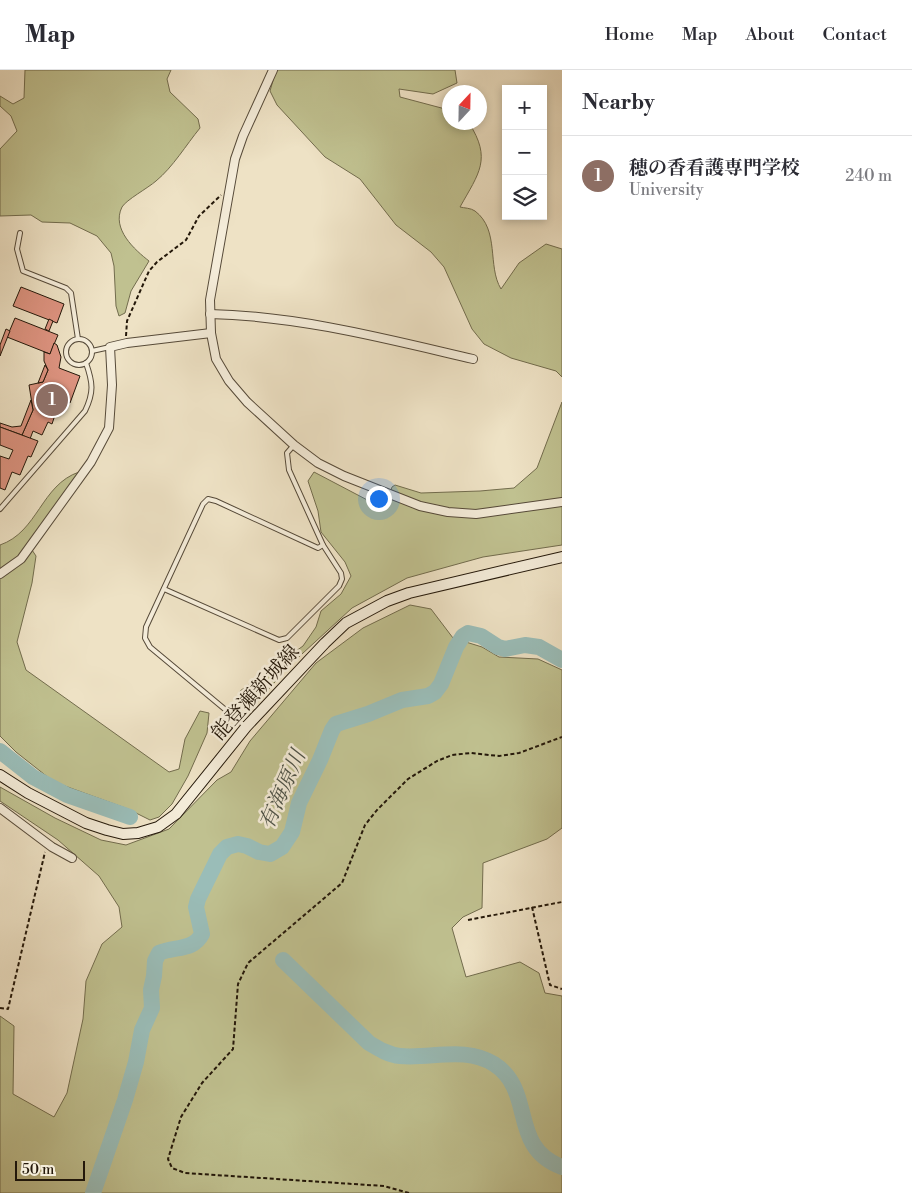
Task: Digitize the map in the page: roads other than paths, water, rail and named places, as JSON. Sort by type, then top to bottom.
[{"type":"main road","name":"能登瀬新城線","points":[[0,775],[28,793],[86,823],[123,834],[138,833],[158,827],[176,814],[246,727],[324,643],[346,623],[386,601],[409,593],[562,557]]},
{"type":"street","points":[[273,70],[238,151],[228,195],[210,300],[210,333],[216,359],[229,381],[246,402],[294,445],[318,462],[344,476],[420,506],[448,512],[476,514],[562,502]]},
{"type":"street","points":[[210,314],[297,322],[378,337],[473,359]]},
{"type":"street","points":[[0,574],[26,552],[91,462],[109,428],[112,385],[110,347],[127,343],[210,333]]},
{"type":"street","points":[[0,808],[48,844],[72,858]]},
{"type":"lane","points":[[20,233],[17,249],[23,271],[66,288],[71,293],[78,339]]},
{"type":"lane","points":[[78,339],[89,344],[92,356],[86,363],[77,365],[70,361],[66,353],[68,345],[78,339]]},
{"type":"lane","points":[[92,351],[110,347]]},
{"type":"lane","points":[[0,509],[85,411],[91,399],[93,386],[86,363]]},
{"type":"lane","points":[[164,589],[279,640],[287,638],[339,586],[342,579],[341,573],[323,546],[289,470],[287,453],[294,445]]},
{"type":"lane","points":[[246,727],[150,647],[145,638],[146,627],[203,504],[208,499],[318,548],[323,546]]},
{"type":"waterway","name":"有海原川","points":[[93,1193],[125,1100],[136,1062],[142,1030],[152,1008],[151,990],[155,961],[159,953],[189,946],[202,934],[196,907],[220,854],[227,847],[238,844],[270,854],[282,847],[292,832],[299,803],[336,724],[368,714],[402,700],[428,696],[435,692],[441,684],[456,647],[463,636],[468,633],[481,636],[498,647],[505,649],[525,645],[539,647],[562,660]]},
{"type":"waterway","points":[[0,751],[33,777],[67,795],[130,817]]},
{"type":"waterway","points":[[283,960],[369,1043],[384,1051],[400,1056],[460,1054],[483,1059],[494,1064],[507,1075],[515,1089],[528,1133],[534,1146],[545,1158],[562,1167]]},
{"type":"place","name":"穂の香看護専門学校","points":[[52,400]]}]
